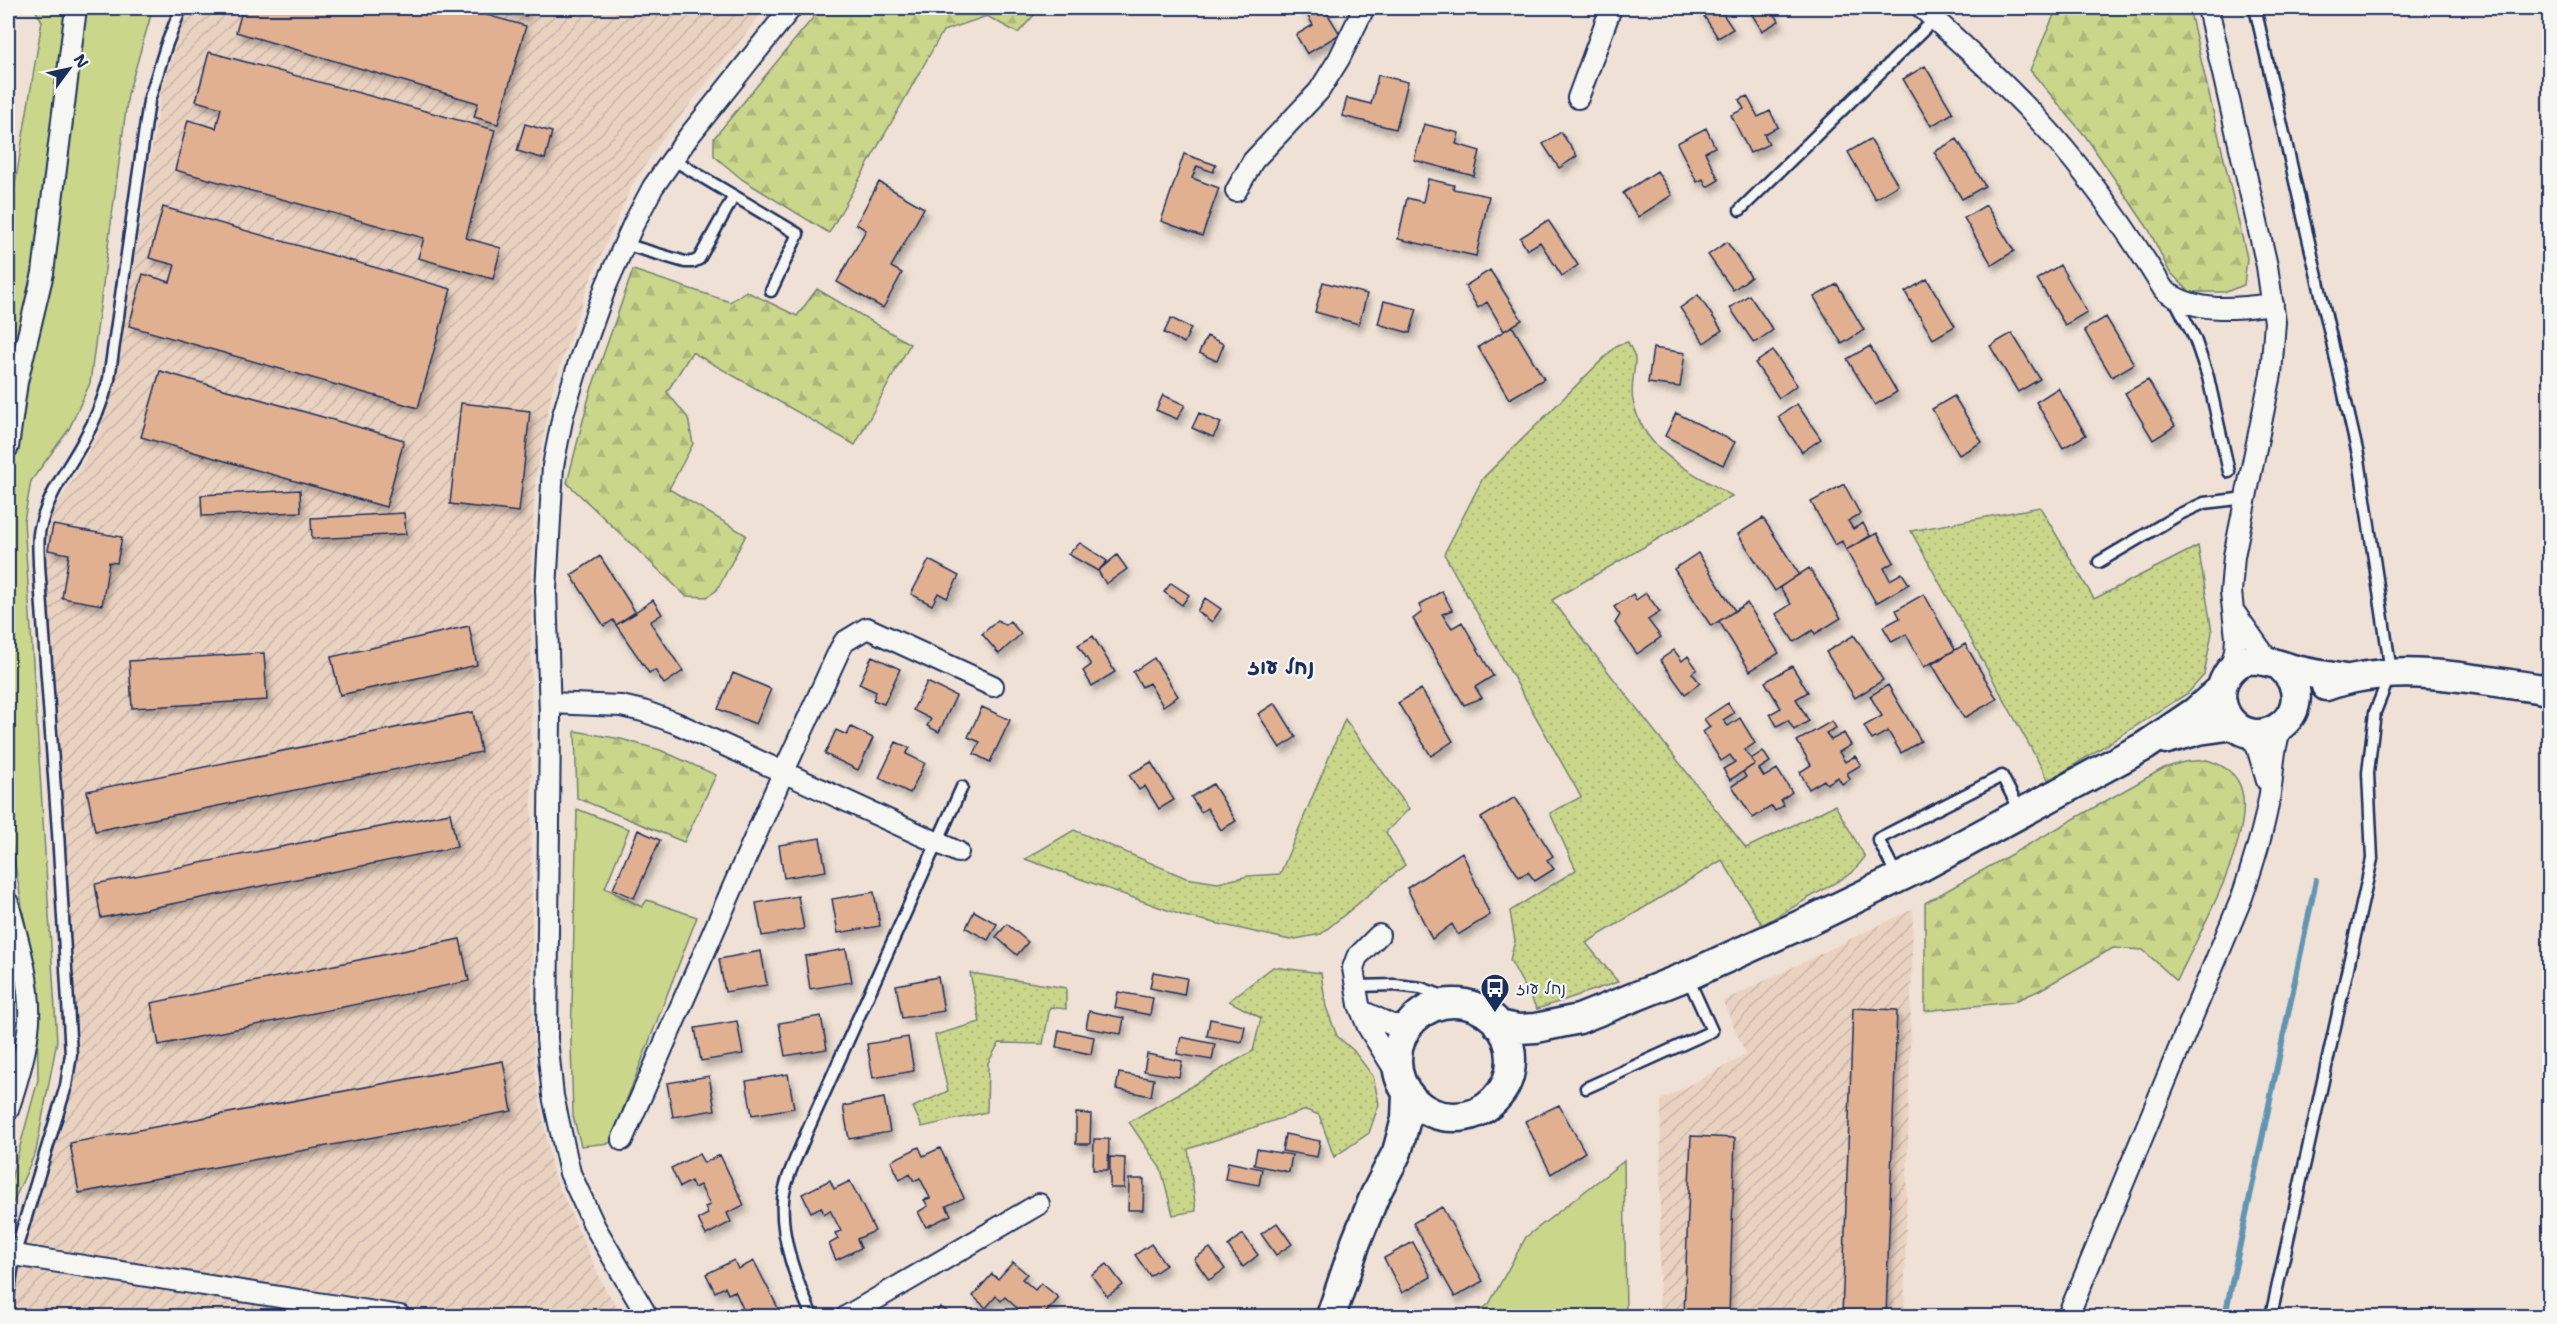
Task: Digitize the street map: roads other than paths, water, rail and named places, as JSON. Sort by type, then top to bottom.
[{"type":"street","points":[[8,447],[17,382],[43,273],[76,8]]},
{"type":"street","points":[[646,1317],[595,1227],[570,1173],[553,1096],[547,1040],[550,703],[546,590],[553,466],[563,416],[580,358],[606,286],[653,187],[672,159],[791,8]]},
{"type":"street","points":[[1236,191],[1253,160],[1319,91],[1339,58],[1364,8]]},
{"type":"street","points":[[1578,98],[1611,8]]},
{"type":"street","points":[[2208,8],[2267,266],[2275,322],[2271,374],[2232,574],[2235,651],[2225,681],[2225,712],[2257,747],[2265,768],[2270,796]]},
{"type":"street","points":[[1928,13],[2035,116],[2065,150],[2116,217],[2164,290],[2174,298],[2197,306],[2223,308],[2273,304]]},
{"type":"street","points":[[2068,1317],[2228,935],[2261,839],[2270,796],[2274,751],[2288,717],[2294,684],[2274,663],[2235,612]]},
{"type":"street","points":[[622,1140],[784,771],[844,642],[867,628],[993,686]]},
{"type":"street","points":[[1498,1025],[1518,1029],[1536,1028],[1579,1019],[1687,976],[1898,878],[2145,746],[2195,712],[2225,681],[2235,667],[2250,660],[2345,679]]},
{"type":"street","points":[[2145,746],[2199,730],[2241,729],[2265,733],[2288,717],[2311,694],[2345,679],[2391,672],[2456,677],[2550,690]]},
{"type":"street","points":[[550,703],[621,706],[676,723],[958,852]]},
{"type":"street","points":[[8,903],[27,988],[29,1020],[8,1110]]},
{"type":"street","points":[[1379,936],[1357,957],[1353,968],[1362,1011],[1381,1051],[1403,1086],[1425,1110],[1448,1118],[1461,1118],[1487,1107],[1497,1098],[1510,1073],[1538,1046],[1579,1019]]},
{"type":"street","points":[[1330,1317],[1375,1195],[1397,1152],[1406,1119],[1403,1086],[1396,1055],[1399,1042],[1409,1025],[1433,1007],[1458,1003],[1472,1006],[1484,1012],[1498,1025],[1509,1045],[1510,1073]]},
{"type":"street","points":[[1362,1011],[1382,1022],[1409,1025]]},
{"type":"street","points":[[1397,1152],[1429,1126],[1448,1118]]},
{"type":"street","points":[[848,1317],[1039,1204]]},
{"type":"street","points":[[11,1255],[400,1317]]},
{"type":"lane","points":[[8,1298],[11,1255],[66,1086],[71,1054],[39,565],[39,531],[48,502],[60,477],[84,440],[100,409],[109,379],[149,101],[166,46],[181,8]]},
{"type":"lane","points":[[2254,8],[2359,459],[2391,672],[2375,712],[2368,773],[2372,859],[2271,1317]]},
{"type":"lane","points":[[1740,210],[1928,13]]},
{"type":"lane","points":[[672,159],[798,234],[771,291]]},
{"type":"lane","points":[[624,244],[685,262],[693,262],[699,259],[734,196]]},
{"type":"lane","points":[[2174,298],[2195,339],[2208,376],[2229,472]]},
{"type":"lane","points":[[2099,562],[2180,514],[2204,503],[2246,498]]},
{"type":"lane","points":[[1898,878],[1878,839],[2002,776],[2021,813]]},
{"type":"lane","points":[[812,1317],[800,1289],[785,1235],[783,1200],[806,1134],[962,787]]},
{"type":"lane","points":[[1587,1088],[1712,1031],[1687,976]]},
{"type":"lane","points":[[1356,986],[1395,984],[1421,988],[1472,1006]]},
{"type":"waterway","points":[[2225,1316],[2316,880]]},
{"type":"place","name":"נחל עוז","points":[[1495,1014]]},
{"type":"district","name":"נחל עוז","points":[[1281,667]]}]
